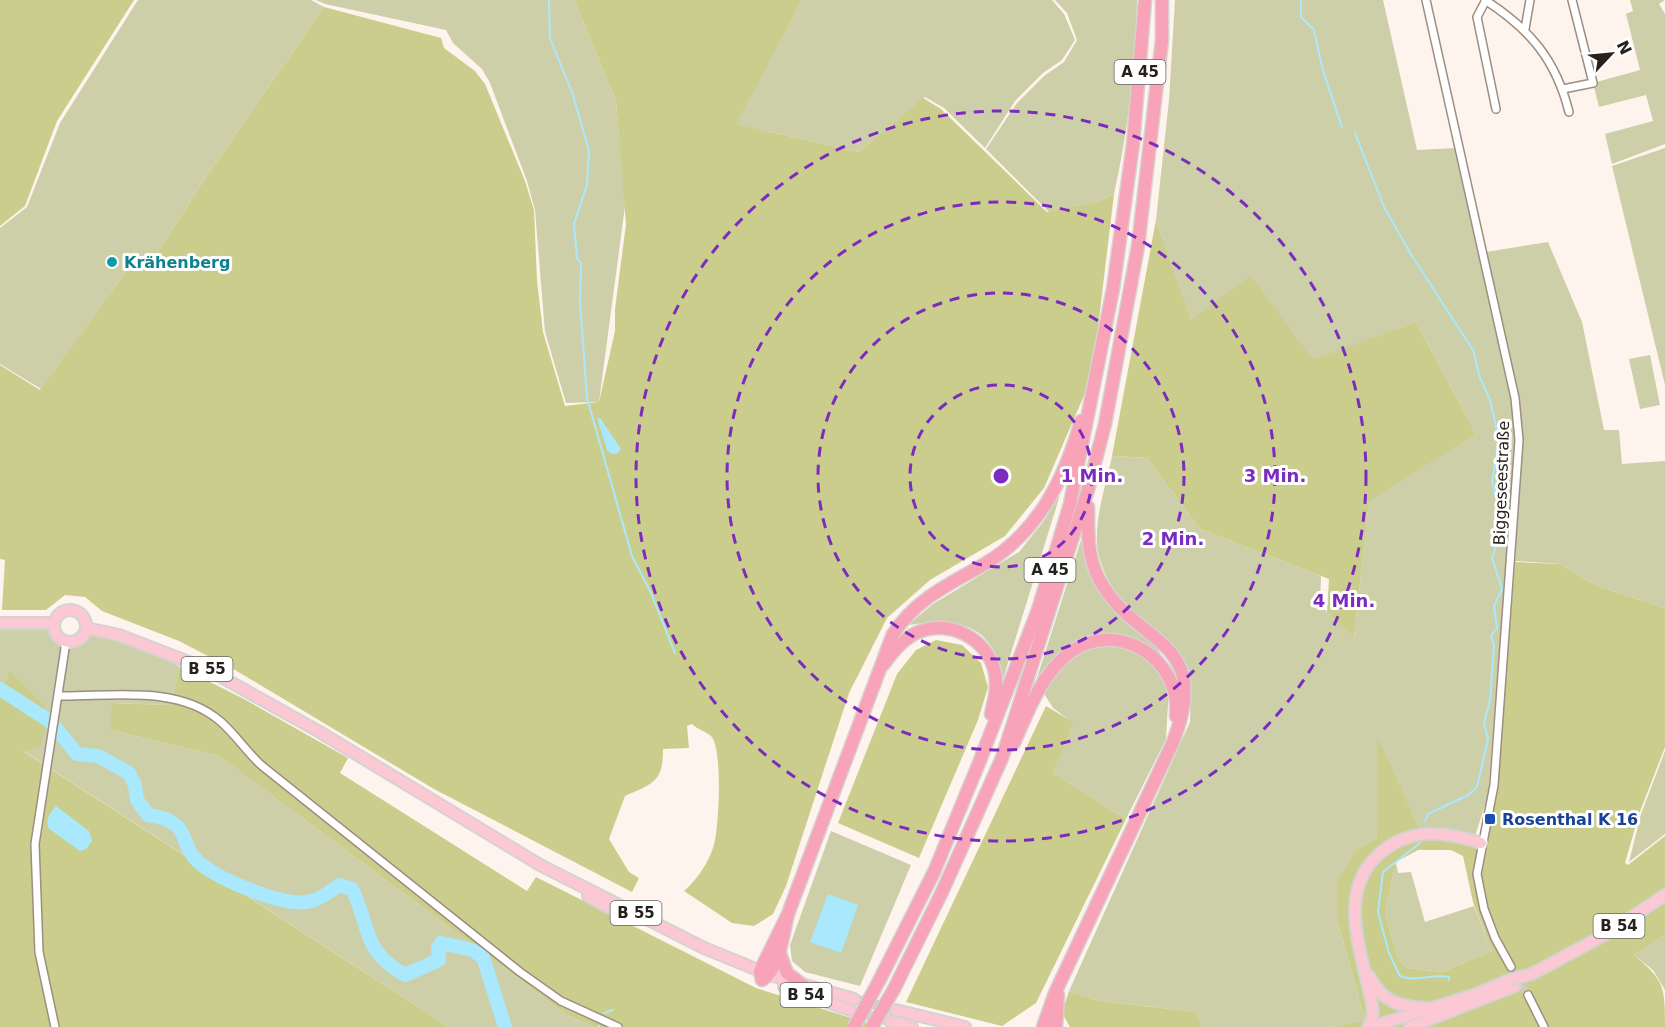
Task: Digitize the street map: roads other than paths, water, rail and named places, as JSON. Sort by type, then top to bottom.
[{"type":"highway","name":"A 45","points":[[854,1027],[934,872],[1038,610],[1070,504],[1099,369],[1113,289],[1133,144],[1145,0]]},
{"type":"highway","name":"A 45","points":[[872,1027],[894,989],[942,892],[1002,758],[1089,490],[1105,424],[1138,246],[1160,52],[1162,0]]},
{"type":"highway","points":[[764,975],[888,643],[913,608],[939,588],[1005,550],[1027,530],[1045,507],[1066,465],[1087,394],[1099,369]]},
{"type":"highway","points":[[1044,1027],[1062,979],[1173,742],[1185,703],[1180,670],[1167,647],[1118,603],[1099,579],[1088,544],[1089,490]]},
{"type":"highway","points":[[877,673],[904,641],[924,630],[954,630],[968,635],[980,645],[993,665],[996,689],[979,763]]},
{"type":"highway","points":[[1002,758],[1014,743],[1032,701],[1053,669],[1074,650],[1104,640],[1121,641],[1144,649],[1168,673],[1177,705],[1173,742]]},
{"type":"highway","points":[[764,975],[779,951],[788,914]]},
{"type":"highway","points":[[779,951],[787,973],[804,986]]},
{"type":"highway","points":[[1059,1024],[1062,979]]},
{"type":"main road","points":[[70,610],[80,613],[86,628],[81,638],[66,642],[58,637],[54,623],[59,614],[70,610]]},
{"type":"main road","points":[[0,623],[54,623]]},
{"type":"main road","name":"B 55","points":[[86,628],[119,634],[207,669],[318,731],[566,880],[703,951],[764,975],[804,986]]},
{"type":"main road","points":[[1369,1027],[1374,1012],[1354,925],[1355,896],[1360,882],[1376,856],[1407,837],[1430,833],[1456,835],[1481,843]]},
{"type":"main road","name":"B 54","points":[[1410,1027],[1477,1003],[1608,933],[1665,895]]},
{"type":"main road","points":[[1362,959],[1375,987],[1392,1003],[1405,1007],[1432,1009]]},
{"type":"main road","name":"B 54","points":[[764,975],[852,1004],[804,986]]},
{"type":"main road","name":"B 54","points":[[1369,1027],[1512,983]]},
{"type":"main road","points":[[896,1010],[965,1027]]},
{"type":"main road","points":[[890,1021],[912,1027]]},
{"type":"street","name":"Biggeseestraße","points":[[1426,0],[1511,376],[1519,440],[1494,785],[1481,843],[1478,888],[1495,938],[1511,967]]},
{"type":"street","points":[[1496,109],[1477,17],[1486,0],[1513,17],[1535,39],[1563,89],[1569,112]]},
{"type":"street","points":[[1525,29],[1530,0]]},
{"type":"street","points":[[1563,89],[1593,83],[1572,0]]},
{"type":"street","points":[[55,1027],[40,960],[35,844],[66,642]]},
{"type":"street","points":[[58,696],[138,695],[168,698],[205,711],[229,729],[261,765],[520,972],[561,1001],[618,1027]]},
{"type":"street","points":[[1528,995],[1544,1027]]},
{"type":"water","points":[[597,418],[600,418],[621,449],[618,453],[612,454],[607,450]]},
{"type":"water","points":[[56,806],[89,831],[92,841],[86,849],[80,851],[48,828],[49,816]]},
{"type":"water","points":[[828,894],[858,905],[841,953],[810,942]]},
{"type":"waterway","points":[[549,0],[550,38],[573,95],[589,151],[587,185],[574,224],[577,259],[581,263],[580,302],[587,398],[632,556],[651,593],[675,653]]},
{"type":"waterway","points":[[1301,0],[1301,17],[1314,30],[1322,67],[1342,127]]},
{"type":"waterway","points":[[1355,133],[1384,207],[1412,256],[1473,350],[1480,378],[1490,400],[1499,439],[1492,482],[1501,516],[1500,529]]},
{"type":"waterway","points":[[1425,822],[1428,814],[1468,795],[1477,787],[1488,739],[1484,723],[1490,700],[1494,645],[1491,636],[1497,628],[1494,606],[1502,589],[1492,558],[1496,546]]},
{"type":"waterway","points":[[0,689],[51,722],[77,754],[98,756],[129,773],[135,785],[137,800],[148,815],[163,818],[179,828],[194,857],[211,871],[252,891],[295,902],[315,900],[339,885],[352,889],[374,948],[391,966],[405,975],[439,960],[438,948],[441,943],[472,950],[483,957],[505,1027]]},
{"type":"waterway","points":[[1420,843],[1383,872],[1378,912],[1389,953],[1400,976],[1412,979],[1443,976],[1449,977],[1449,980]]},
{"type":"waterway","points":[[604,1013],[613,1010]]},
{"type":"tunnel","points":[[1511,967],[1528,995]]},
{"type":"tunnel","points":[[854,999],[896,1010]]},
{"type":"tunnel","points":[[853,1011],[890,1021]]},
{"type":"place","name":"Krähenberg","points":[[112,262]]},
{"type":"place","name":"Rosenthal K 16","points":[[1490,819]]}]
